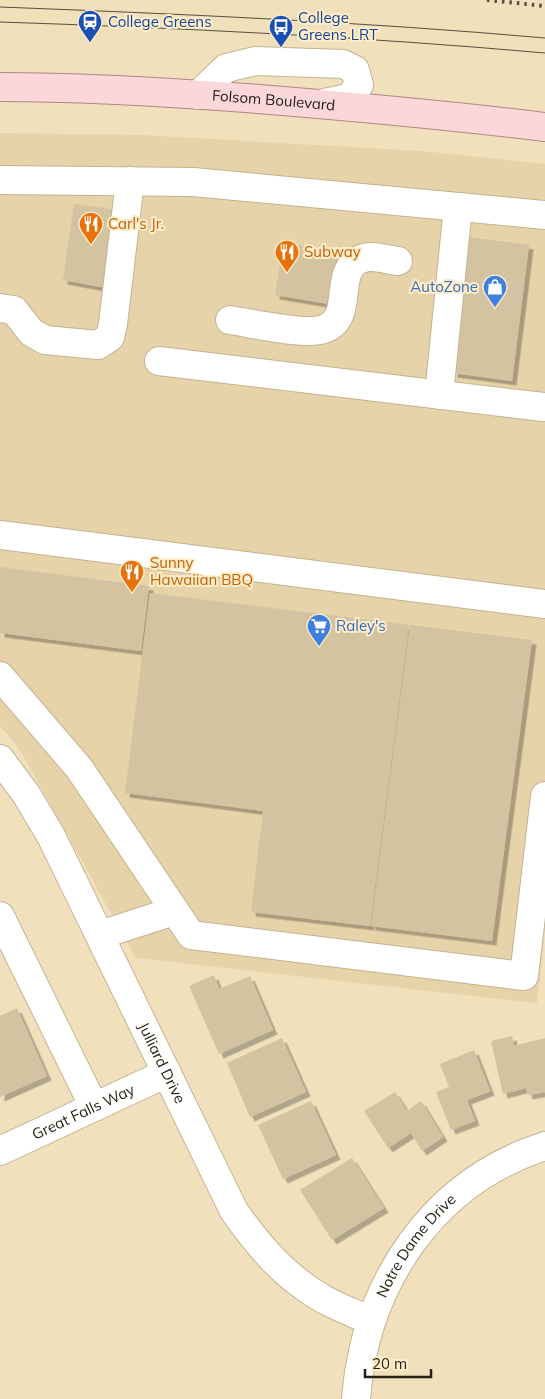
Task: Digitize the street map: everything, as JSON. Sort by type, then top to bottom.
[{"type":"main road","name":"Folsom Boulevard","points":[[0,87],[40,87],[198,95],[319,104],[545,127]]},
{"type":"street","points":[[198,95],[226,68],[255,61],[343,64],[355,70],[359,84],[349,98],[319,104]]},
{"type":"street","points":[[0,180],[192,182],[545,215]]},
{"type":"street","points":[[7,309],[31,332],[45,340],[98,345],[110,337],[130,181]]},
{"type":"street","points":[[439,395],[458,207]]},
{"type":"street","points":[[230,320],[306,331],[325,329],[336,320],[341,311],[346,271],[355,261],[366,257],[398,261]]},
{"type":"street","points":[[159,361],[439,395],[543,414]]},
{"type":"street","points":[[0,535],[545,604]]},
{"type":"street","points":[[0,676],[79,768],[191,934],[524,976],[545,796]]},
{"type":"street","name":"Julliard Drive","points":[[0,759],[26,794],[51,836],[234,1211],[257,1243],[300,1283],[325,1300],[371,1321]]},
{"type":"street","points":[[100,935],[174,911]]},
{"type":"street","points":[[0,916],[94,1107]]},
{"type":"street","name":"Great Falls Way","points":[[0,1151],[167,1073]]},
{"type":"street","name":"Notre Dame Drive","points":[[356,1399],[364,1348],[381,1294],[399,1260],[418,1234],[441,1209],[470,1184],[502,1164],[545,1146]]},
{"type":"shaded area","points":[[0,133],[141,135],[422,151],[545,164],[545,930],[537,1003],[136,958],[20,750],[0,726]]},
{"type":"building","name":"Carl's Jr.","points":[[74,204],[118,210],[106,288],[63,280]]},
{"type":"building","points":[[469,237],[529,245],[512,381],[453,373]]},
{"type":"building","points":[[283,243],[341,251],[335,305],[275,295]]},
{"type":"building","points":[[0,567],[149,586],[141,651],[0,633]]},
{"type":"building","points":[[150,593],[409,625],[370,926],[251,912],[263,811],[125,793]]},
{"type":"building","points":[[410,625],[532,640],[492,941],[371,926]]},
{"type":"building","points":[[214,975],[219,989],[250,976],[273,1030],[219,1054],[189,986]]},
{"type":"building","points":[[17,1008],[47,1076],[0,1097],[0,1016]]},
{"type":"building","points":[[512,1036],[514,1046],[545,1038],[545,1092],[528,1095],[526,1088],[503,1094],[491,1041]]},
{"type":"building","points":[[282,1038],[306,1092],[250,1117],[227,1063]]},
{"type":"building","points":[[474,1050],[490,1091],[467,1100],[475,1121],[451,1130],[436,1092],[449,1087],[440,1064]]},
{"type":"building","points":[[395,1092],[407,1111],[421,1101],[443,1137],[422,1151],[411,1133],[388,1148],[364,1111]]},
{"type":"building","points":[[311,1101],[336,1155],[283,1179],[258,1125]]},
{"type":"building","points":[[352,1158],[384,1208],[332,1240],[300,1190]]},
{"type":"tram line","points":[[0,7],[273,19],[545,38]]},
{"type":"tram line","points":[[0,22],[273,34],[545,53]]},
{"type":"railway","points":[[487,0],[545,6]]},
{"type":"place","name":"College Greens","points":[[90,43]]},
{"type":"place","name":"College Greens LRT","points":[[281,48]]},
{"type":"place","name":"Carl's Jr.","points":[[91,245]]},
{"type":"place","name":"Subway","points":[[287,273]]},
{"type":"place","name":"AutoZone","points":[[495,308]]},
{"type":"place","name":"Sunny Hawaiian BBQ","points":[[132,593]]},
{"type":"place","name":"Raley's","points":[[319,647]]}]
